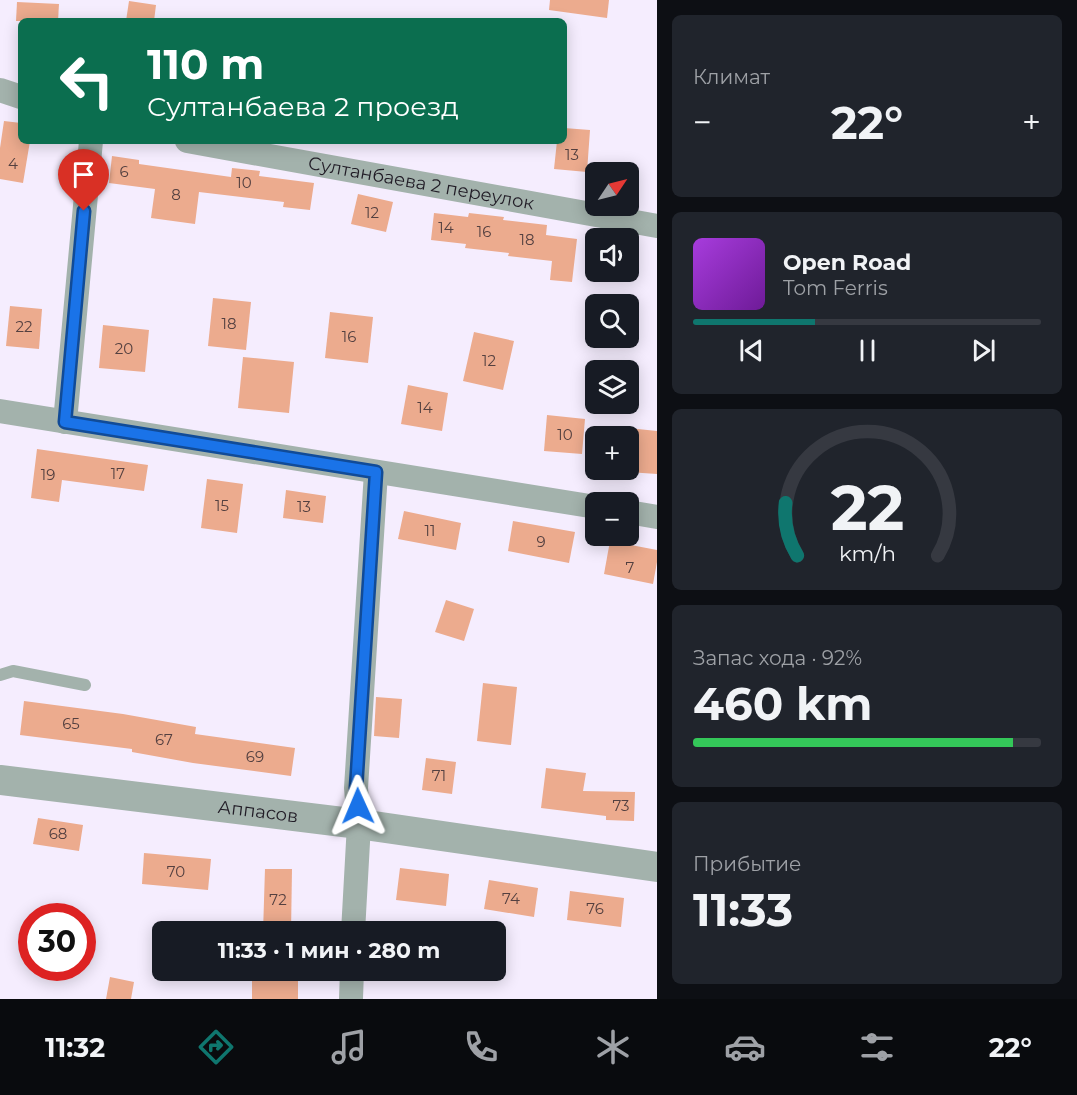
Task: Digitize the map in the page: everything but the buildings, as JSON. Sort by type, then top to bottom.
[{"type":"street","points":[[0,90],[18,97]]},
{"type":"street","points":[[65,422],[91,144]]},
{"type":"street","name":"Султанбаева 2 переулок","points":[[203,144],[657,226]]},
{"type":"street","points":[[0,411],[585,505]]},
{"type":"street","points":[[354,921],[359,824],[356,788],[376,472]]},
{"type":"street","points":[[639,514],[657,517]]},
{"type":"street","name":"Аппасов","points":[[0,780],[359,824],[657,867]]},
{"type":"street","points":[[351,999],[352,981]]},
{"type":"lane","points":[[0,675],[13,671],[85,685]]},
{"type":"route","points":[[84,211],[65,422],[376,472],[356,788],[358,806]]}]
